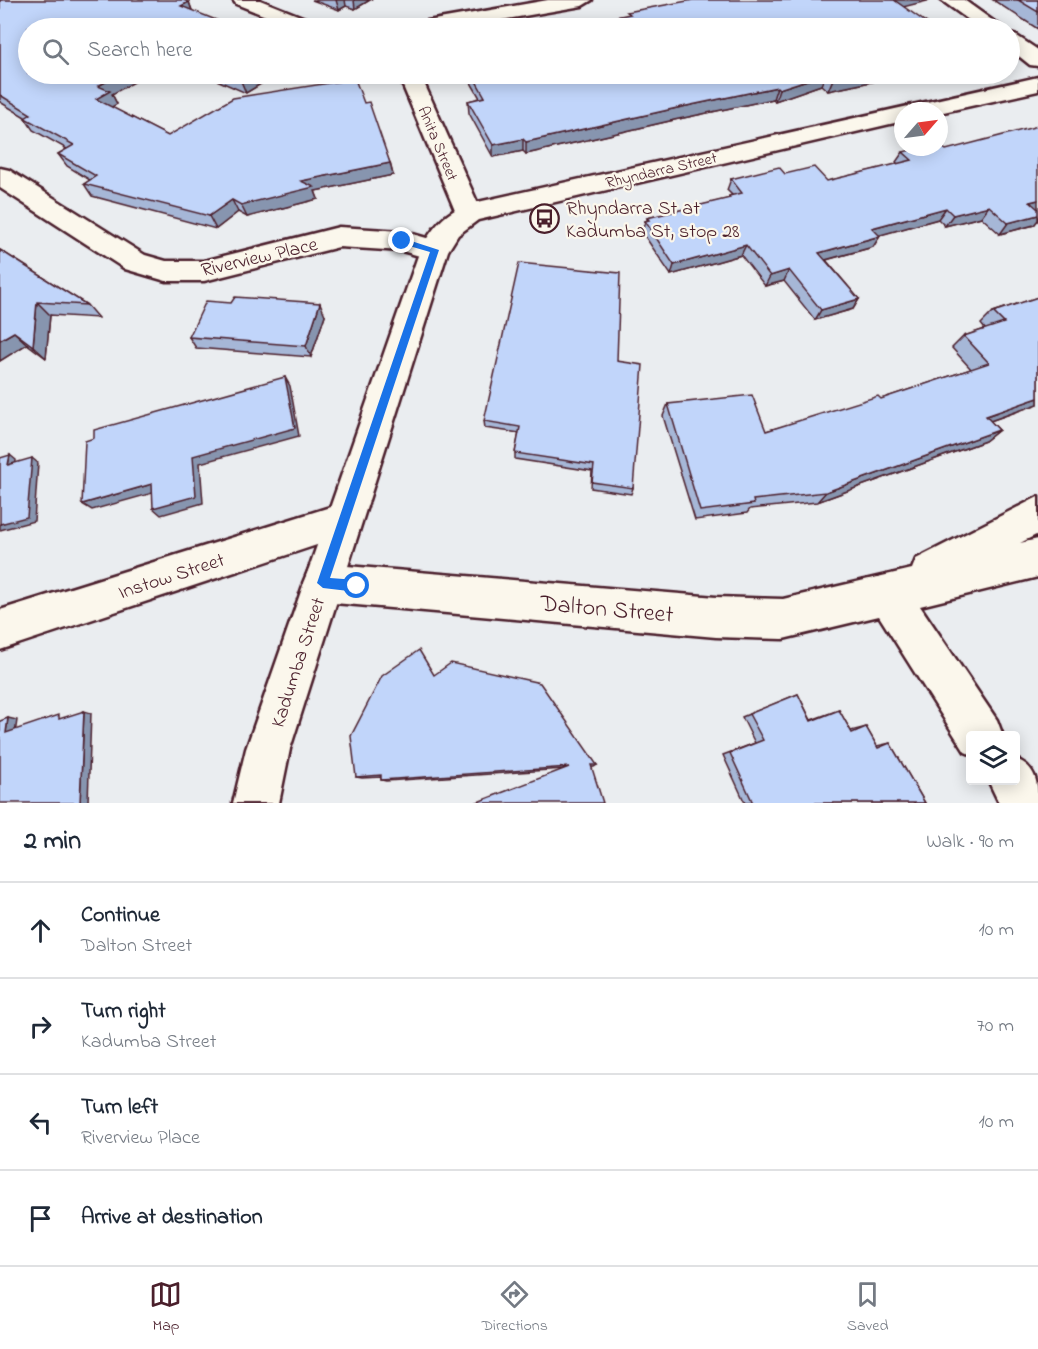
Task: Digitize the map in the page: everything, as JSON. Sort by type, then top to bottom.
[{"type":"street","points":[[243,0],[288,18]]},
{"type":"street","points":[[479,18],[582,0]]},
{"type":"street","points":[[951,0],[978,18]]},
{"type":"street","points":[[1020,47],[1038,60]]},
{"type":"street","name":"Anita Street","points":[[413,84],[469,213]]},
{"type":"street","points":[[948,104],[1038,84]]},
{"type":"street","name":"Rhyndarra Street","points":[[434,250],[448,228],[469,213],[894,116]]},
{"type":"street","name":"Riverview Place","points":[[0,176],[135,262],[166,271],[204,271],[339,237],[402,241],[434,250]]},
{"type":"street","name":"Kadumba Street","points":[[256,803],[268,749],[434,250]]},
{"type":"street","name":"Dalton Street","points":[[889,595],[1038,514]]},
{"type":"street","name":"Instow Street","points":[[0,630],[343,520]]},
{"type":"street","name":"Dalton Street","points":[[323,583],[738,618],[783,619],[1038,558]]},
{"type":"street","points":[[889,595],[978,731]]},
{"type":"street","points":[[1014,785],[1025,803]]},
{"type":"building","points":[[0,0],[183,0],[189,2],[181,6],[211,18],[18,18],[18,84],[102,84],[98,86],[110,91],[96,99],[168,136],[233,98],[323,84],[357,84],[364,103],[369,102],[390,163],[301,181],[314,187],[241,205],[232,200],[209,216],[84,184],[96,176],[58,154],[74,145],[25,118],[31,114],[0,95]]},
{"type":"building","points":[[693,0],[894,0],[920,18],[610,18],[630,14],[627,12]]},
{"type":"building","points":[[1018,0],[1038,0],[1038,12]]},
{"type":"building","points":[[478,84],[795,84],[526,142],[523,139],[493,145],[468,101],[485,97]]},
{"type":"building","points":[[1038,126],[1038,200],[1030,202],[1038,209],[1038,215],[1008,223],[989,206],[953,215],[946,208],[872,228],[880,236],[819,253],[859,299],[821,310],[789,270],[770,276],[746,245],[674,265],[645,221],[649,220],[647,218],[730,198],[729,196],[742,193],[731,179],[779,167],[785,174],[814,167],[827,181],[912,160],[908,156],[948,156],[948,149]]},
{"type":"building","points":[[0,250],[87,305],[37,302],[33,346],[14,332],[0,340]]},
{"type":"building","points":[[519,263],[620,273],[617,361],[643,365],[633,488],[592,482],[594,465],[515,453],[520,427],[484,421]]},
{"type":"building","points":[[235,297],[320,303],[306,346],[189,337],[206,301],[231,303]]},
{"type":"building","points":[[1038,297],[1038,398],[986,416],[999,430],[826,492],[753,500],[754,504],[700,511],[668,404],[752,395],[766,431],[878,396],[881,399],[989,363],[964,336],[1004,323],[993,312]]},
{"type":"building","points":[[285,377],[295,428],[193,456],[196,496],[153,508],[152,484],[82,504],[85,441],[94,438],[94,430]]},
{"type":"building","points":[[10,455],[8,465],[32,458],[27,517],[0,524],[0,458]]},
{"type":"building","points":[[419,650],[434,675],[451,663],[540,683],[597,765],[591,765],[603,803],[475,803],[569,767],[381,780],[381,775],[356,777],[351,736],[382,676]]},
{"type":"building","points":[[798,694],[811,721],[839,710],[852,733],[866,727],[878,748],[890,743],[925,803],[753,803],[730,753],[763,740],[749,714]]},
{"type":"building","points":[[84,711],[80,803],[0,803],[0,721],[8,718],[6,733],[59,715],[59,719]]},
{"type":"place","name":"Rhyndarra St at Kadumba St, stop 28","points":[[545,218]]},
{"type":"route","points":[[357,586],[323,583],[434,250],[402,241]]}]
